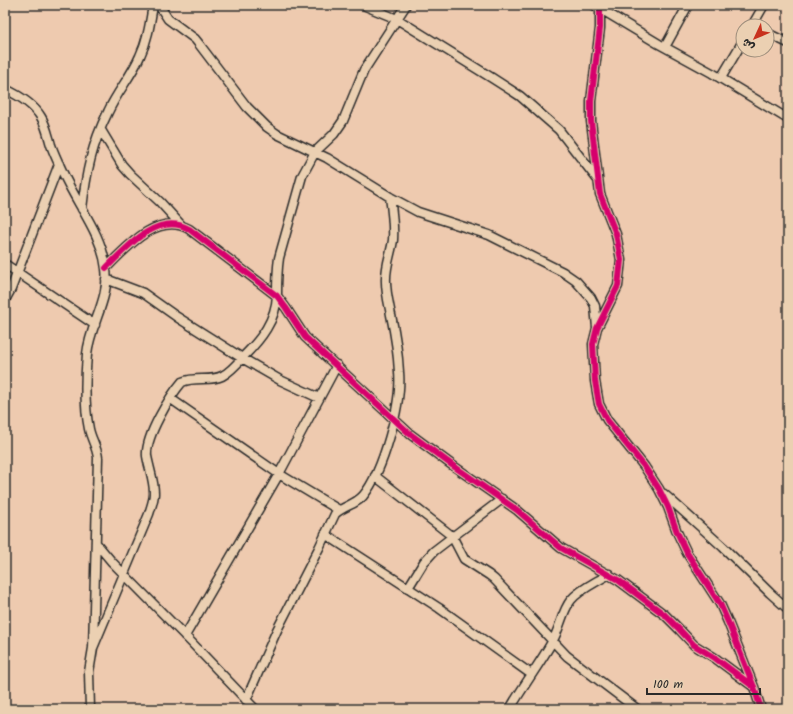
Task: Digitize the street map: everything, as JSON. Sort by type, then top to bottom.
[{"type":"street","points":[[82,209],[90,160],[100,130],[114,100],[140,57],[149,32],[153,5]]},
{"type":"street","points":[[159,5],[168,19],[195,39],[258,119],[277,134],[327,158],[390,197],[418,212],[489,235],[572,278],[582,286],[592,302],[598,328]]},
{"type":"street","points":[[363,5],[397,19],[520,96],[559,130],[598,181]]},
{"type":"street","points":[[90,709],[89,672],[94,648],[150,514],[153,501],[154,493],[147,455],[147,446],[150,437],[182,382],[188,379],[221,377],[260,339],[268,326],[277,296],[277,271],[279,258],[300,183],[315,152],[334,134],[343,121],[364,70],[406,5]]},
{"type":"street","points":[[664,47],[688,5]]},
{"type":"street","points":[[757,18],[764,5]]},
{"type":"street","points":[[598,7],[664,47],[721,78],[788,119]]},
{"type":"street","points":[[598,7],[600,28],[591,108],[591,121],[598,181],[603,202],[617,238],[621,260],[618,286],[592,344],[599,404],[607,420],[644,466],[659,489],[687,553],[720,604],[754,687],[761,709]]},
{"type":"street","points":[[775,36],[788,43]]},
{"type":"street","points":[[721,78],[735,54]]},
{"type":"street","points":[[5,90],[21,98],[41,117],[59,164],[97,236],[103,251],[106,268],[106,279],[102,300],[88,352],[86,399],[89,432],[98,452],[94,648]]},
{"type":"street","points":[[100,130],[122,165],[130,174],[182,225],[215,248],[277,296],[305,337],[337,365],[394,420],[446,461],[517,510],[561,548],[610,574],[665,615],[694,645],[715,658],[754,687]]},
{"type":"street","points":[[5,300],[59,164]]},
{"type":"street","points":[[246,700],[277,630],[335,514],[339,510],[360,500],[375,476],[383,458],[394,420],[399,373],[395,334],[386,280],[394,230],[390,197]]},
{"type":"street","points":[[106,268],[127,247],[146,232],[164,226],[182,225]]},
{"type":"street","points":[[5,264],[95,325]]},
{"type":"street","points":[[106,279],[148,296],[177,317],[242,358],[280,380],[319,398]]},
{"type":"street","points":[[185,636],[278,474],[337,365]]},
{"type":"street","points":[[171,399],[278,474],[339,510]]},
{"type":"street","points":[[375,476],[452,536],[464,559],[494,579],[574,662],[637,709]]},
{"type":"street","points":[[659,489],[788,609]]},
{"type":"street","points":[[408,588],[428,557],[452,536],[502,499]]},
{"type":"street","points":[[325,534],[439,608],[531,674]]},
{"type":"street","points":[[96,544],[255,709]]},
{"type":"street","points":[[510,709],[553,641],[572,599],[578,593],[610,574]]},
{"type":"cycle path","points":[[600,5],[600,28],[591,101],[591,121],[600,194],[616,234],[621,260],[618,286],[597,328],[593,344],[595,381],[599,404],[607,420],[644,466],[659,489],[687,553],[720,604],[754,687],[761,709]]},
{"type":"cycle path","points":[[106,268],[133,242],[154,228],[166,225],[177,225],[189,229],[277,296],[305,337],[410,434],[517,510],[561,548],[618,580],[665,615],[694,645],[715,658],[754,687]]}]
